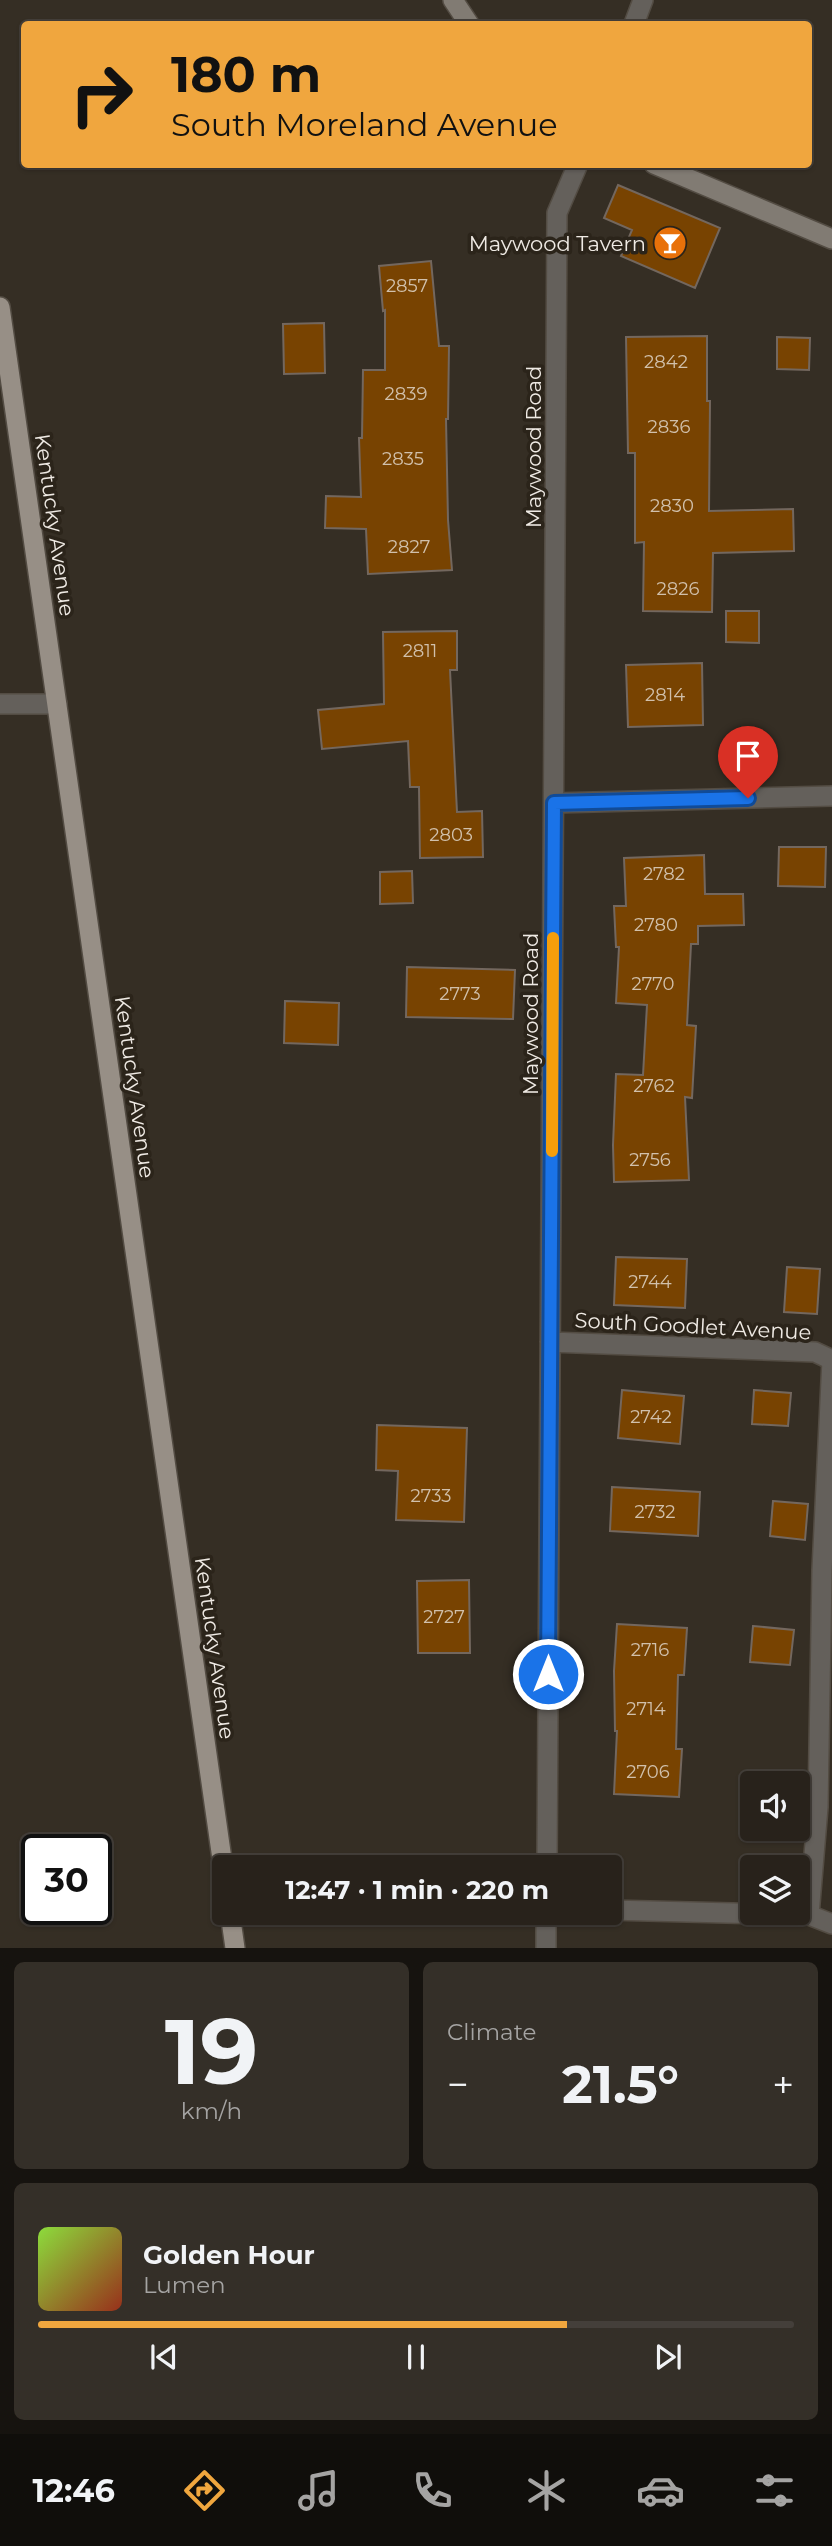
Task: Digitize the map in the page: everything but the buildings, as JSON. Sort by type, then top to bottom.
[{"type":"main road","points":[[453,0],[467,21]]},
{"type":"main road","points":[[663,168],[832,239]]},
{"type":"main road","name":"Kentucky Avenue","points":[[0,307],[221,1855]]},
{"type":"main road","points":[[231,1925],[234,1948]]},
{"type":"street","points":[[635,21],[643,0]]},
{"type":"street","name":"Maywood Road","points":[[547,1855],[557,213],[576,168]]},
{"type":"street","points":[[0,704],[57,704]]},
{"type":"street","points":[[554,803],[832,796]]},
{"type":"street","name":"South Goodlet Avenue","points":[[550,1342],[814,1352],[832,1360]]},
{"type":"street","points":[[810,1903],[818,1807],[821,1570],[832,1360]]},
{"type":"street","points":[[622,1910],[740,1913]]},
{"type":"street","points":[[810,1915],[832,1924]]},
{"type":"street","points":[[546,1925],[546,1948]]},
{"type":"slow traffic","points":[[552,1151],[553,938]]},
{"type":"place","name":"Maywood Tavern","points":[[670,243]]},
{"type":"route","points":[[548,1674],[554,803],[748,798]]}]
